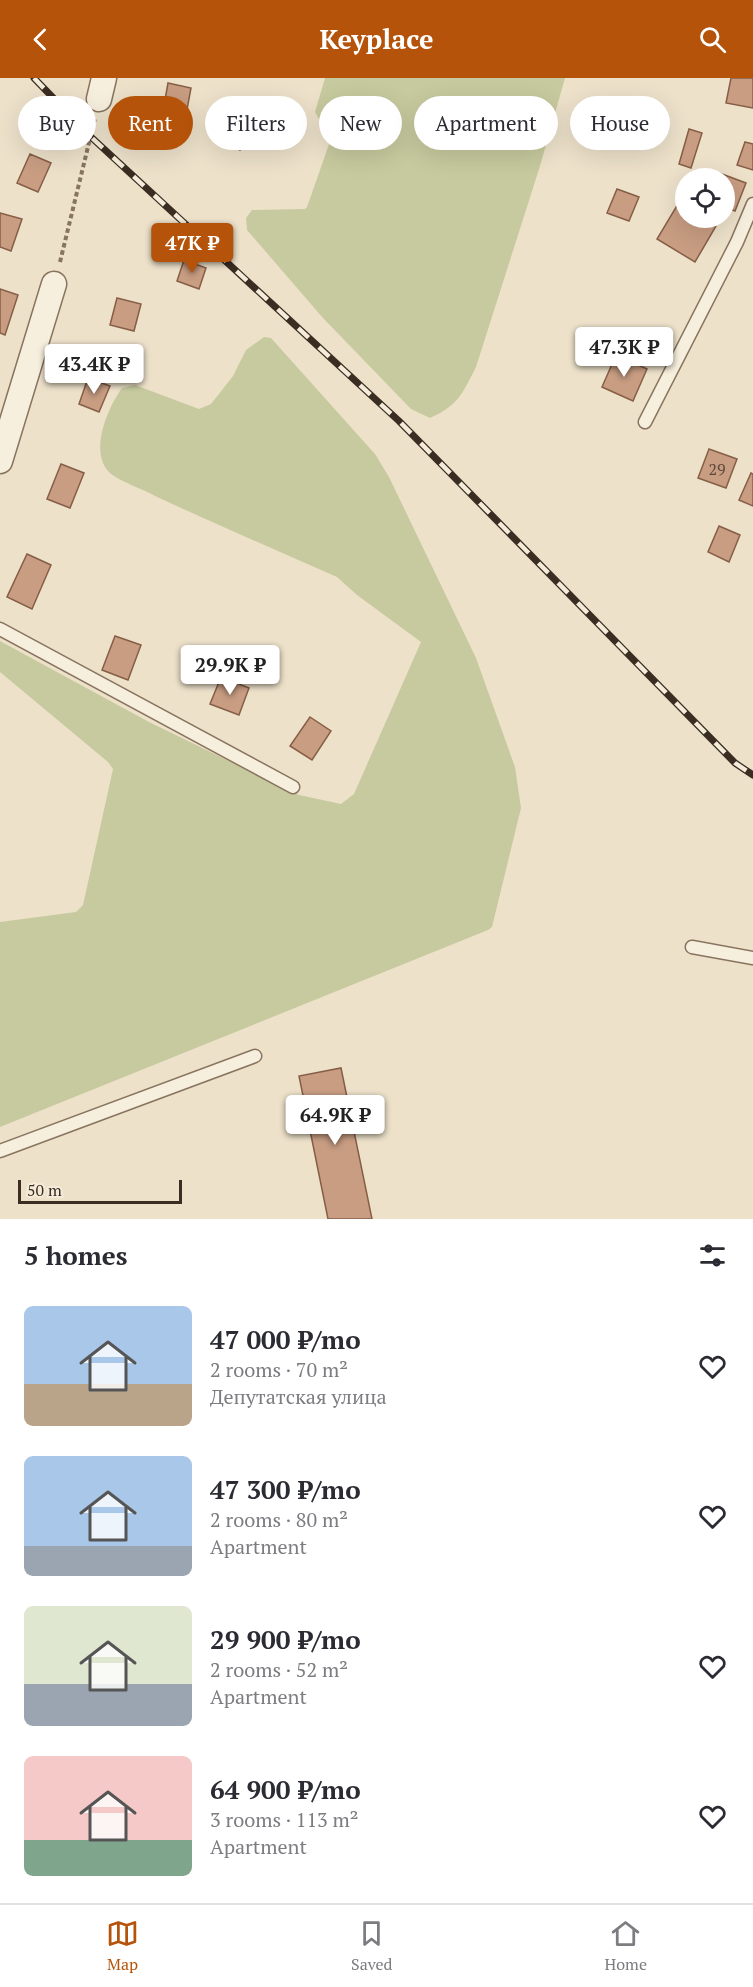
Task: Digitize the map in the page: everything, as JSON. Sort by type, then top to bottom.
[{"type":"street","points":[[0,462],[54,284]]},
{"type":"lane","points":[[645,422],[737,242],[753,204]]},
{"type":"lane","points":[[0,629],[293,787]]},
{"type":"lane","points":[[692,947],[753,958]]},
{"type":"lane","points":[[0,1151],[255,1056]]},
{"type":"path","points":[[54,284],[102,88]]},
{"type":"green space","points":[[325,78],[565,78],[558,103],[558,96],[414,96],[414,150],[545,150],[476,367],[459,398],[430,418],[411,409],[323,318],[247,230],[246,218],[252,210],[305,209],[307,207],[327,150],[402,150],[402,96],[320,96]]},
{"type":"green space","points":[[319,98],[319,119],[315,112]]},
{"type":"green space","points":[[264,337],[271,338],[375,454],[389,477],[476,658],[515,767],[521,808],[492,927],[0,1127],[0,922],[76,912],[83,905],[113,769],[108,762],[0,672],[0,641],[149,722],[299,795],[341,804],[354,794],[421,642],[357,595],[337,577],[125,482],[110,473],[104,464],[100,442],[102,430],[111,406],[122,388],[135,385],[199,409],[211,404],[233,376],[246,350]]},
{"type":"building","points":[[731,78],[753,78],[753,108],[726,103]]},
{"type":"building","points":[[168,83],[191,88],[190,96],[166,96]]},
{"type":"building","points":[[689,129],[702,133],[691,168],[679,164]]},
{"type":"building","points":[[745,142],[753,144],[753,170],[737,165]]},
{"type":"building","points":[[30,154],[51,163],[38,192],[17,183]]},
{"type":"building","points":[[735,179],[746,183],[735,211]]},
{"type":"building","points":[[617,189],[639,197],[629,221],[607,213]]},
{"type":"building","points":[[675,209],[675,228],[715,228],[695,262],[657,239]]},
{"type":"building","points":[[0,213],[22,219],[11,251],[0,247]]},
{"type":"building","points":[[184,260],[206,268],[199,289],[177,281]]},
{"type":"building","points":[[0,289],[18,295],[5,335],[0,333]]},
{"type":"building","points":[[117,298],[141,304],[134,331],[110,325]]},
{"type":"building","points":[[616,355],[647,369],[633,401],[602,387]]},
{"type":"building","points":[[88,378],[110,386],[99,412],[79,404]]},
{"type":"building","points":[[709,449],[737,459],[726,488],[698,478]]},
{"type":"building","points":[[61,464],[84,473],[70,508],[47,499]]},
{"type":"building","points":[[751,473],[753,474],[753,506],[739,500]]},
{"type":"building","points":[[719,526],[740,535],[729,562],[708,552]]},
{"type":"building","points":[[27,554],[51,565],[32,609],[7,597]]},
{"type":"building","points":[[115,636],[141,645],[128,680],[102,670]]},
{"type":"building","points":[[221,677],[249,688],[239,715],[210,704]]},
{"type":"building","points":[[310,717],[331,731],[312,760],[290,746]]},
{"type":"building","points":[[341,1068],[372,1219],[328,1219],[299,1076]]},
{"type":"railway","points":[[34,78],[91,137],[399,421],[735,763],[753,775]]}]
